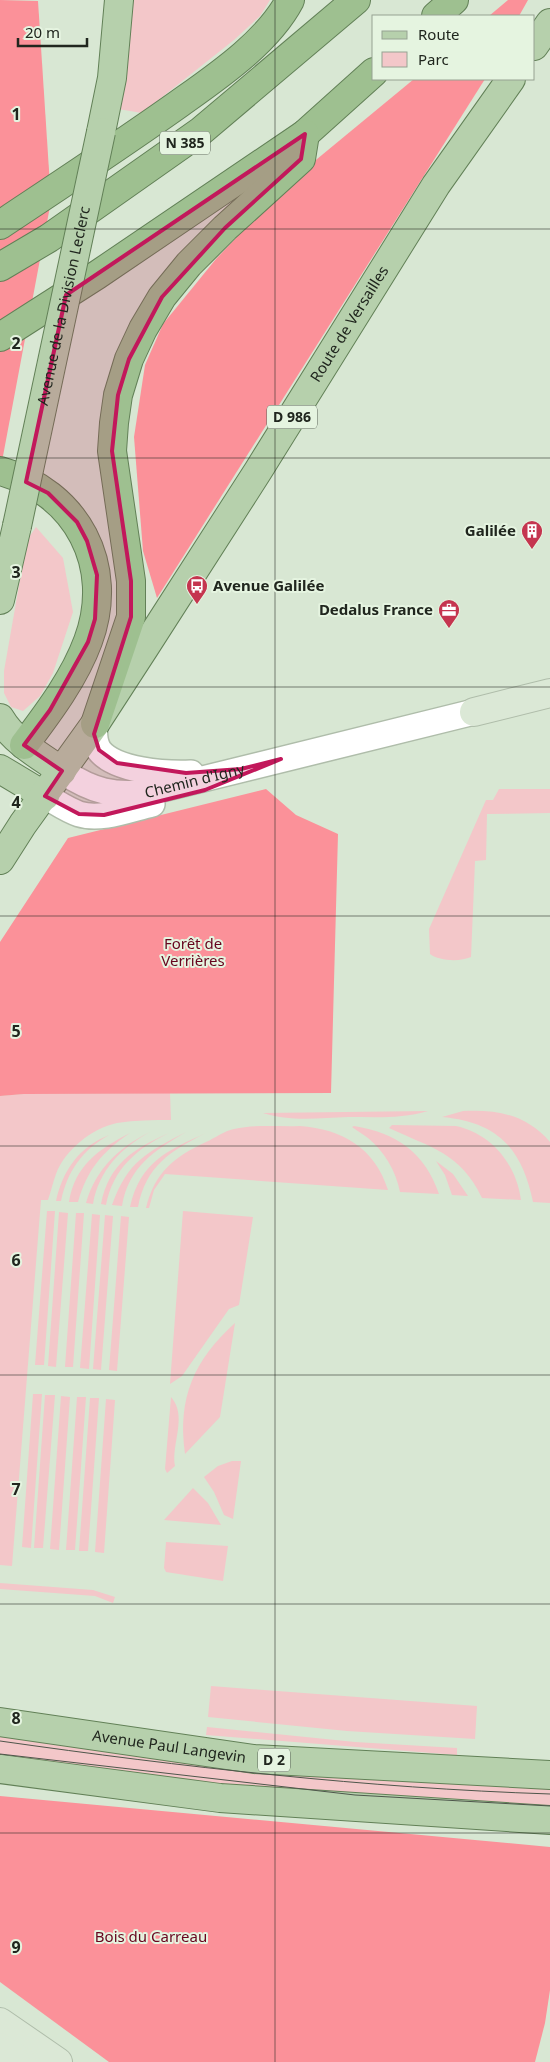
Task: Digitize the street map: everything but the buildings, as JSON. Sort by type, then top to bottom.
[{"type":"highway","points":[[0,225],[150,125],[216,77],[273,26],[290,0]]},
{"type":"highway","name":"N 385","points":[[0,267],[49,238],[201,131],[356,0]]},
{"type":"highway","points":[[437,15],[454,0]]},
{"type":"highway","points":[[0,337],[97,275],[305,134],[372,74]]},
{"type":"highway","points":[[95,724],[131,617],[131,581],[112,452],[118,395],[129,359],[143,329],[162,297],[189,264],[225,228],[301,159],[305,134]]},
{"type":"highway","points":[[0,471],[22,479],[48,493],[77,522],[87,540],[97,575],[98,595],[95,620],[88,642],[78,664],[50,710],[24,745]]},
{"type":"main road","name":"Avenue de la Division Leclerc","points":[[0,594],[17,526],[112,78],[116,7]]},
{"type":"main road","points":[[535,45],[550,23]]},
{"type":"main road","name":"Route de Versailles","points":[[95,724],[258,471],[436,185],[510,80]]},
{"type":"main road","points":[[474,712],[550,693]]},
{"type":"main road","points":[[0,718],[9,731],[24,745],[62,771]]},
{"type":"main road","name":"D 986","points":[[0,860],[23,824],[95,724]]},
{"type":"main road","points":[[24,745],[2,775],[45,796]]},
{"type":"main road","name":"Avenue Paul Langevin","points":[[0,1722],[254,1759],[550,1775]]},
{"type":"main road","points":[[0,1769],[220,1798],[550,1820]]},
{"type":"main road","points":[[0,2022],[58,2062]]},
{"type":"main road","points":[[0,2047],[22,2062]]},
{"type":"street","name":"Chemin d'Igny","points":[[62,771],[78,782],[105,792],[126,794],[150,792],[474,712]]},
{"type":"street","points":[[95,724],[94,734],[100,750],[117,763],[156,772],[186,774],[240,769]]},
{"type":"street","points":[[45,796],[79,814],[104,815],[204,790],[281,759]]},
{"type":"highlighted area","points":[[305,134],[301,159],[225,228],[162,297],[129,359],[118,395],[112,451],[131,581],[131,617],[94,734],[99,750],[117,763],[186,773],[241,769],[281,759],[205,790],[104,815],[79,814],[45,796],[62,771],[24,745],[50,710],[88,642],[95,619],[97,575],[87,541],[77,522],[48,493],[26,482],[66,295]]},
{"type":"green space","points":[[0,0],[38,1],[51,201],[0,472]]},
{"type":"green space","points":[[131,0],[270,0],[260,16],[234,40],[142,113],[118,109]]},
{"type":"green space","points":[[508,0],[528,0],[520,15],[490,15]]},
{"type":"green space","points":[[413,80],[484,80],[157,598],[143,551],[134,437],[145,365],[163,324],[216,259],[288,183]]},
{"type":"green space","points":[[36,527],[63,558],[73,612],[53,673],[40,696],[23,711],[11,707],[4,693],[4,671],[27,540]]},
{"type":"green space","name":"Forêt de Verrières","points":[[266,789],[296,815],[338,834],[331,1093],[24,1094],[0,1096],[0,942],[68,838]]},
{"type":"green space","points":[[499,789],[550,789],[550,813],[487,814],[486,860],[475,861],[471,957],[456,960],[439,958],[430,954],[429,929],[486,800],[493,800]]},
{"type":"green space","points":[[170,1093],[171,1120],[117,1123],[89,1135],[80,1141],[60,1165],[48,1200],[41,1200],[12,1566],[0,1565],[0,1096],[24,1094]]},
{"type":"green space","points":[[428,1111],[398,1116],[305,1119],[284,1118],[263,1113]]},
{"type":"green space","points":[[463,1111],[488,1111],[511,1116],[531,1125],[550,1142],[550,1203],[533,1202],[522,1167],[504,1141],[478,1125],[442,1117]]},
{"type":"green space","points":[[392,1125],[456,1126],[481,1136],[491,1143],[508,1163],[514,1174],[521,1200],[482,1198],[464,1170],[454,1161],[443,1153],[389,1128]]},
{"type":"green space","points":[[300,1126],[330,1131],[355,1143],[375,1163],[388,1190],[165,1174],[154,1190],[149,1208],[146,1208],[155,1185],[167,1167],[184,1154],[223,1133],[242,1127]]},
{"type":"green space","points":[[352,1127],[383,1134],[407,1147],[426,1167],[439,1194],[400,1192],[396,1177],[384,1155],[374,1143]]},
{"type":"green space","points":[[150,1132],[130,1145],[113,1161],[100,1181],[93,1204],[86,1203],[96,1180],[110,1161],[128,1145],[138,1138]]},
{"type":"green space","points":[[186,1132],[163,1146],[145,1161],[130,1180],[122,1206],[112,1205],[125,1178],[140,1160],[160,1146]]},
{"type":"green space","points":[[130,1133],[111,1147],[97,1163],[86,1180],[78,1202],[69,1202],[77,1178],[90,1160],[108,1145]]},
{"type":"green space","points":[[169,1133],[157,1139],[128,1161],[114,1181],[106,1205],[101,1204],[110,1178],[117,1168],[144,1145]]},
{"type":"green space","points":[[206,1133],[181,1146],[162,1161],[147,1181],[138,1207],[130,1207],[141,1179],[148,1168],[168,1152]]},
{"type":"green space","points":[[109,1135],[91,1148],[77,1163],[67,1181],[61,1201],[56,1201],[63,1179],[74,1161],[89,1146]]},
{"type":"green space","points":[[436,1161],[453,1174],[468,1196],[452,1195],[445,1175]]},
{"type":"green space","points":[[47,1211],[55,1211],[44,1365],[35,1365]]},
{"type":"green space","points":[[183,1211],[253,1217],[239,1305],[229,1309],[182,1376],[170,1384]]},
{"type":"green space","points":[[59,1212],[68,1213],[56,1367],[48,1366]]},
{"type":"green space","points":[[76,1213],[84,1213],[73,1367],[65,1367]]},
{"type":"green space","points":[[92,1214],[100,1215],[89,1369],[80,1368]]},
{"type":"green space","points":[[105,1215],[113,1216],[101,1370],[93,1369]]},
{"type":"green space","points":[[121,1216],[129,1217],[117,1371],[109,1370]]},
{"type":"green space","points":[[235,1323],[220,1417],[185,1454],[184,1415],[186,1398],[192,1381],[209,1351]]},
{"type":"green space","points":[[33,1394],[42,1394],[31,1548],[22,1547]]},
{"type":"green space","points":[[45,1395],[55,1395],[43,1548],[34,1548]]},
{"type":"green space","points":[[61,1396],[70,1397],[59,1550],[50,1549]]},
{"type":"green space","points":[[77,1397],[86,1397],[75,1550],[66,1550]]},
{"type":"green space","points":[[171,1397],[176,1405],[179,1421],[174,1457],[175,1466],[167,1473],[165,1469]]},
{"type":"green space","points":[[90,1398],[99,1398],[88,1551],[79,1551]]},
{"type":"green space","points":[[106,1399],[115,1400],[104,1553],[95,1552]]},
{"type":"green space","points":[[232,1461],[241,1461],[233,1519],[224,1515],[214,1492],[204,1477],[218,1466]]},
{"type":"green space","points":[[193,1488],[208,1503],[221,1525],[164,1520]]},
{"type":"green space","points":[[166,1542],[228,1546],[223,1581],[166,1572],[164,1568]]},
{"type":"green space","points":[[0,1583],[93,1590],[115,1597],[113,1603],[95,1596],[0,1589]]},
{"type":"green space","points":[[211,1686],[477,1706],[475,1739],[347,1731],[208,1717]]},
{"type":"green space","points":[[207,1727],[355,1742],[457,1748],[457,1755],[206,1735]]},
{"type":"green space","points":[[0,1733],[550,1787],[550,1813],[377,1803],[0,1762]]},
{"type":"green space","name":"Bois du Carreau","points":[[0,1796],[550,1847],[550,1990],[545,2023],[535,2062],[109,2062],[0,1982]]},
{"type":"tram line","points":[[0,1741],[206,1768],[275,1775],[412,1787],[550,1794]]},
{"type":"tram line","points":[[0,1754],[355,1795],[550,1806]]},
{"type":"place","name":"Galilée","points":[[532,550]]},
{"type":"place","name":"Avenue Galilée","points":[[197,605]]},
{"type":"place","name":"Dedalus France","points":[[449,629]]}]
